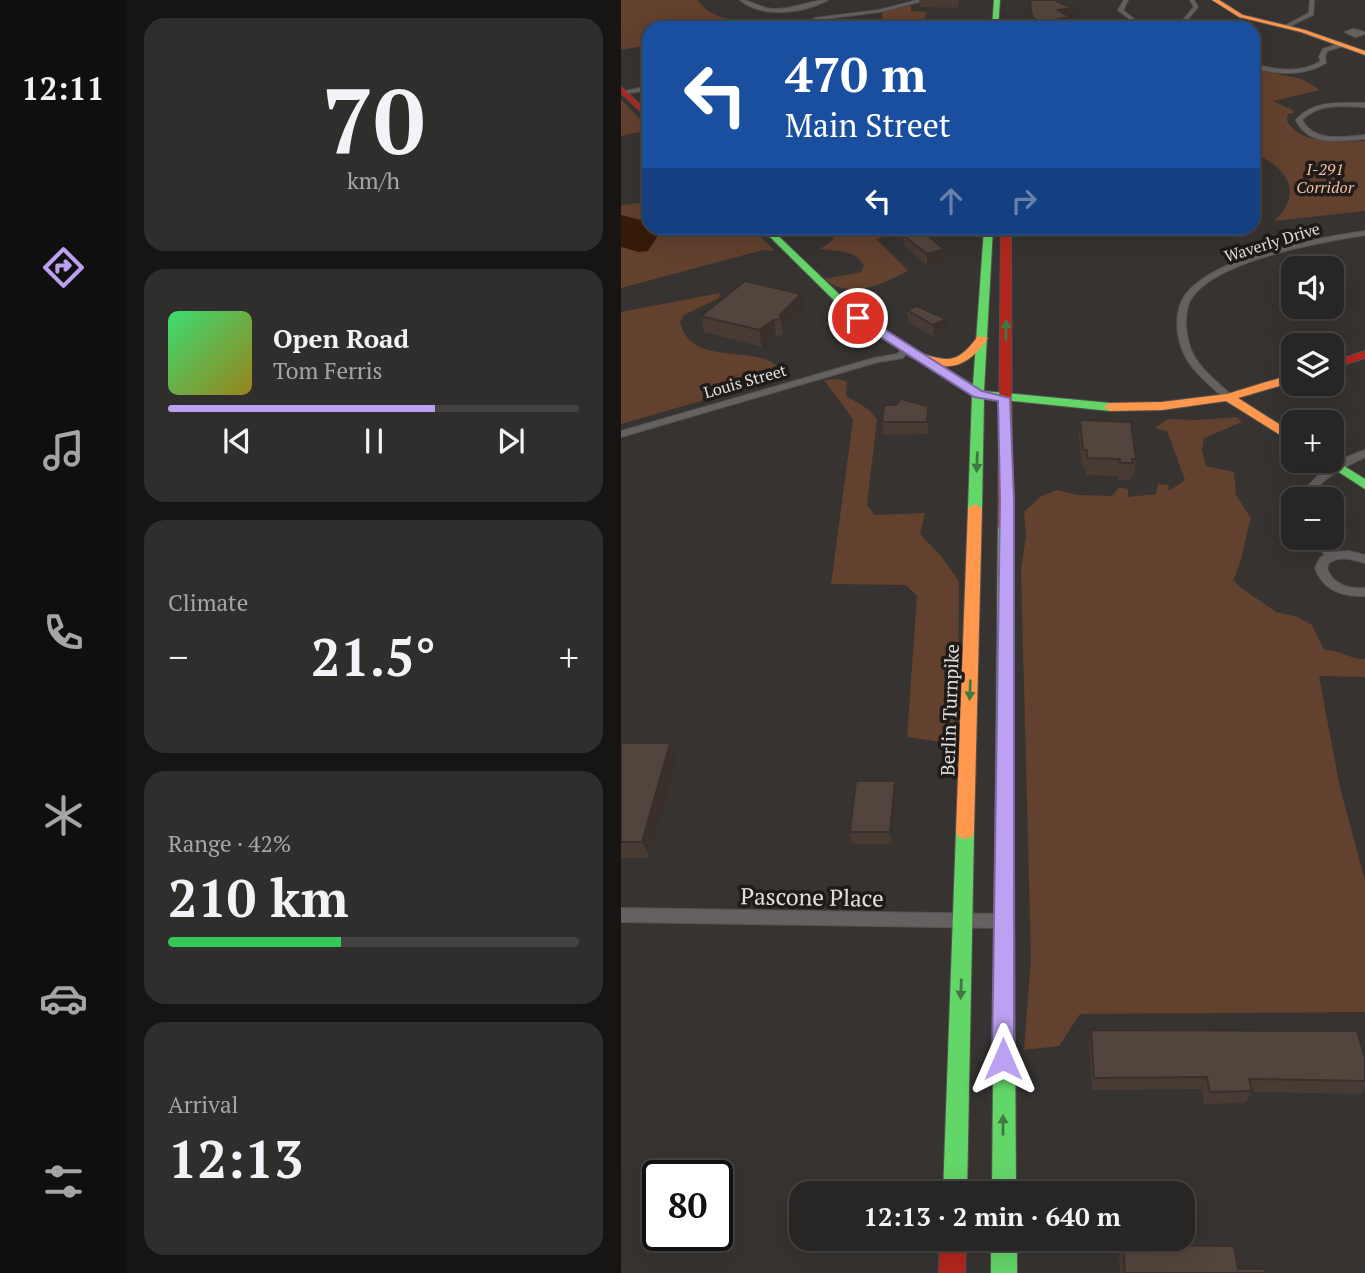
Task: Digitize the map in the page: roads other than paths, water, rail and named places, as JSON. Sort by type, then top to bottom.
[{"type":"main road","points":[[996,21],[997,0]]},
{"type":"main road","points":[[1007,21],[1008,0]]},
{"type":"main road","points":[[1215,0],[1241,16],[1287,27],[1365,53]]},
{"type":"main road","points":[[625,93],[642,110]]},
{"type":"main road","points":[[772,235],[839,302],[909,352],[978,394],[1135,407],[1193,403],[1228,397],[1281,382]]},
{"type":"main road","name":"Berlin Turnpike","points":[[955,1181],[978,394],[989,235]]},
{"type":"main road","points":[[1004,1181],[1002,921],[1007,499],[1004,398],[1006,235]]},
{"type":"main road","points":[[909,352],[942,365],[957,364],[973,355],[982,338]]},
{"type":"main road","points":[[1344,361],[1365,354]]},
{"type":"main road","points":[[1228,397],[1281,431]]},
{"type":"main road","points":[[1344,472],[1365,485]]},
{"type":"main road","points":[[952,1273],[953,1251]]},
{"type":"main road","points":[[1004,1251],[1004,1273]]},
{"type":"street","points":[[742,0],[752,8],[770,10],[816,4],[826,0]]},
{"type":"street","points":[[811,21],[879,11],[924,0]]},
{"type":"street","points":[[1126,0],[1120,10],[1133,21]]},
{"type":"street","points":[[1185,21],[1196,7],[1192,0]]},
{"type":"street","points":[[1287,27],[1311,14],[1312,0]]},
{"type":"street","points":[[1357,30],[1365,27]]},
{"type":"street","points":[[1260,67],[1283,71],[1311,69],[1324,62],[1322,57],[1325,50],[1341,45]]},
{"type":"street","points":[[1365,105],[1328,106],[1308,111],[1299,120],[1303,128],[1326,139],[1365,137]]},
{"type":"street","name":"Waverly Drive","points":[[1228,397],[1193,362],[1186,347],[1182,311],[1190,293],[1213,275],[1232,267],[1277,252],[1365,233]]},
{"type":"street","name":"Louis Street","points":[[621,434],[909,352]]},
{"type":"street","points":[[1344,460],[1365,453]]},
{"type":"street","points":[[1312,487],[1324,473]]},
{"type":"street","points":[[1326,550],[1331,556]]},
{"type":"street","points":[[1365,559],[1349,554],[1331,556],[1322,564],[1322,573],[1327,581],[1343,590],[1365,592]]},
{"type":"street","name":"Pascone Place","points":[[621,915],[1002,921]]},
{"type":"park label","name":"I-291 Corridor","points":[[1325,178]]}]
